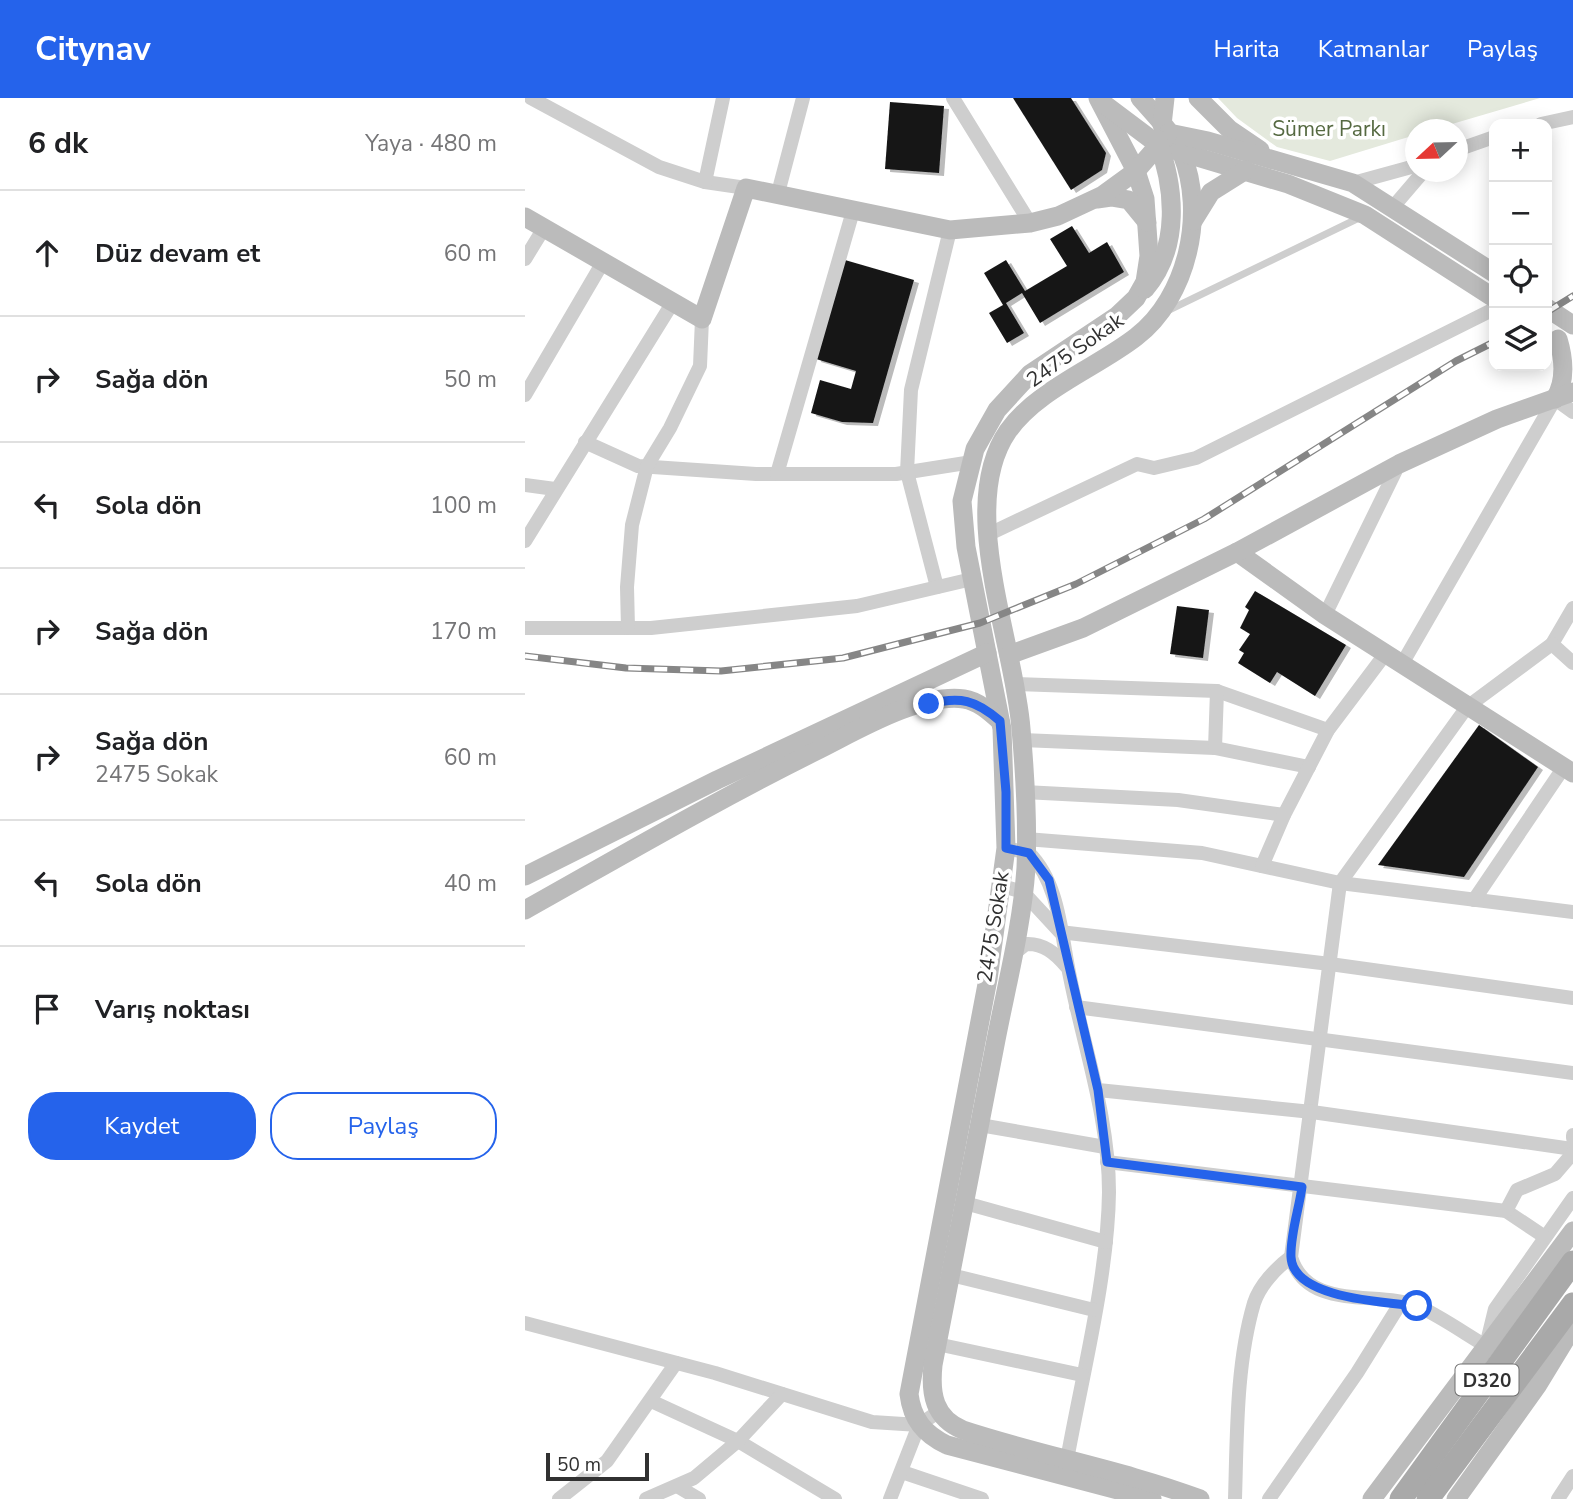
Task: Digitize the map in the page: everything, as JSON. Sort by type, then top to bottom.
[{"type":"main road","points":[[1136,298],[1161,267],[1170,236],[1171,188],[1164,134],[1165,98]]},
{"type":"main road","points":[[1198,98],[1229,129],[1286,163]]},
{"type":"main road","points":[[1143,99],[1164,134],[1182,155],[1246,170],[1334,200],[1365,215],[1489,295]]},
{"type":"main road","points":[[1099,100],[1164,134],[1286,163],[1353,183],[1489,270]]},
{"type":"main road","name":"2475 Sokak","points":[[919,1425],[909,1402],[910,1378],[988,979],[1006,848],[1006,792],[1000,721],[972,579],[962,501],[975,449],[997,410],[1030,374],[1117,316],[1136,298],[1145,282],[1149,256],[1148,224],[1136,171],[1099,100]]},
{"type":"main road","points":[[525,217],[702,318],[746,188],[950,230],[1030,223],[1058,216],[1093,200],[1136,171],[1164,134]]},
{"type":"main road","name":"2475 Sokak","points":[[938,1412],[932,1383],[937,1344],[1012,955],[1023,892],[1026,845],[1022,740],[988,535],[990,471],[1009,431],[1041,400],[1122,347],[1159,315],[1182,272],[1193,221],[1182,155]]},
{"type":"main road","points":[[1193,221],[1211,192],[1246,170]]},
{"type":"main road","points":[[1093,200],[1111,197],[1129,200],[1148,224]]},
{"type":"main road","points":[[1552,311],[1573,325]]},
{"type":"main road","points":[[1559,340],[1573,358]]},
{"type":"main road","points":[[1009,655],[1083,628],[1237,552],[1399,464],[1497,419],[1564,396],[1559,340]]},
{"type":"main road","points":[[1237,552],[1325,615],[1467,708],[1569,770]]},
{"type":"main road","points":[[525,876],[717,780],[987,653]]},
{"type":"main road","points":[[525,910],[725,796],[878,720],[939,701],[967,699],[985,708],[1000,721]]},
{"type":"main road","points":[[1372,1499],[1573,1231]]},
{"type":"main road","name":"D320","points":[[1401,1499],[1573,1262]]},
{"type":"main road","name":"D320","points":[[1428,1499],[1573,1304]]},
{"type":"main road","points":[[1458,1498],[1537,1386],[1573,1327]]},
{"type":"main road","points":[[938,1412],[948,1422],[963,1430],[1067,1460],[1150,1480],[1200,1499]]},
{"type":"main road","points":[[919,1425],[947,1445],[1152,1499]]},
{"type":"street","points":[[531,98],[659,167],[705,182],[746,188]]},
{"type":"street","points":[[705,182],[723,98]]},
{"type":"street","points":[[778,193],[803,98]]},
{"type":"street","points":[[953,98],[1030,223]]},
{"type":"street","points":[[1552,122],[1573,117]]},
{"type":"street","points":[[1468,146],[1489,139]]},
{"type":"street","points":[[1353,183],[1405,169]]},
{"type":"street","points":[[1393,207],[1414,182]]},
{"type":"street","points":[[777,474],[853,211]]},
{"type":"street","points":[[525,259],[544,228]]},
{"type":"street","points":[[937,587],[907,472],[911,390],[950,230]]},
{"type":"street","points":[[525,396],[603,262]]},
{"type":"street","points":[[525,541],[673,302]]},
{"type":"street","points":[[988,535],[1136,464],[1154,468],[1196,458],[1257,430],[1489,312]]},
{"type":"street","points":[[628,628],[627,587],[632,525],[647,466],[670,428],[700,366],[702,318]]},
{"type":"street","points":[[1262,866],[1284,815],[1328,730],[1394,658],[1564,396],[1573,412]]},
{"type":"street","points":[[585,442],[639,466],[777,474],[907,472],[972,462]]},
{"type":"street","points":[[1325,615],[1399,464]]},
{"type":"street","points":[[525,485],[555,489]]},
{"type":"street","points":[[525,628],[628,628],[857,606],[972,579]]},
{"type":"street","points":[[1573,608],[1552,644],[1467,708],[1339,883],[1312,1112],[1291,1257],[1295,1270],[1305,1282],[1322,1291],[1417,1306],[1486,1346],[1495,1309],[1573,1198]]},
{"type":"street","points":[[1552,644],[1573,663]]},
{"type":"street","points":[[1014,684],[1217,691],[1328,730]]},
{"type":"street","points":[[1215,748],[1217,691]]},
{"type":"street","points":[[1022,740],[1215,748],[1309,767]]},
{"type":"street","points":[[1474,900],[1569,770]]},
{"type":"street","points":[[1024,792],[1178,800],[1284,815]]},
{"type":"street","points":[[1026,845],[1049,880],[1076,1007],[1098,1090],[1106,1155],[1106,1242],[1067,1460]]},
{"type":"street","points":[[1006,848],[1026,845],[1202,853],[1339,883],[1573,912]]},
{"type":"street","points":[[1002,886],[1023,892],[1060,932],[1330,964],[1573,998]]},
{"type":"street","points":[[1012,955],[1026,944],[1039,945],[1056,955],[1068,968]]},
{"type":"street","points":[[1076,1007],[1573,1073]]},
{"type":"street","points":[[1098,1090],[1312,1112],[1573,1151],[1555,1174],[1517,1190],[1506,1211]]},
{"type":"street","points":[[980,1125],[1106,1155],[1302,1187],[1506,1211],[1545,1237]]},
{"type":"street","points":[[965,1203],[1106,1242]]},
{"type":"street","points":[[1235,1499],[1235,1436],[1255,1302],[1275,1269],[1291,1257]]},
{"type":"street","points":[[951,1275],[1094,1310]]},
{"type":"street","points":[[1269,1499],[1400,1304]]},
{"type":"street","points":[[525,1323],[676,1363],[872,1422],[919,1425]]},
{"type":"street","points":[[937,1344],[1082,1375]]},
{"type":"street","points":[[559,1499],[607,1461],[676,1363]]},
{"type":"street","points":[[646,1499],[694,1478],[739,1441],[782,1394]]},
{"type":"street","points":[[651,1401],[739,1441],[835,1499]]},
{"type":"street","points":[[890,1499],[919,1425],[938,1412]]},
{"type":"street","points":[[902,1472],[982,1499]]},
{"type":"street","points":[[1557,1499],[1573,1476]]},
{"type":"street","points":[[677,1486],[699,1499]]},
{"type":"lane","points":[[1159,315],[1365,215]]},
{"type":"green space","name":"Sümer Parkı","points":[[1218,98],[1540,98],[1468,119],[1405,119],[1405,138],[1330,161],[1277,147],[1237,118]]},
{"type":"building","points":[[1013,98],[1071,98],[1106,153],[1102,170],[1071,190]]},
{"type":"building","points":[[890,102],[944,106],[939,173],[885,169]]},
{"type":"building","points":[[1072,226],[1089,253],[1107,242],[1124,272],[1040,323],[1022,293],[1006,303],[1024,333],[1007,343],[989,313],[1003,305],[984,273],[1006,260],[1025,291],[1067,266],[1050,239]]},
{"type":"building","points":[[845,260],[914,280],[873,423],[842,422],[811,413],[820,380],[851,389],[856,371],[816,359]]},
{"type":"building","points":[[1255,591],[1346,645],[1315,696],[1277,672],[1270,683],[1238,663],[1244,653],[1239,650],[1250,634],[1240,628],[1249,610],[1245,607]]},
{"type":"building","points":[[1177,606],[1209,610],[1203,658],[1170,654]]},
{"type":"building","points":[[1479,725],[1538,767],[1464,877],[1378,865]]},
{"type":"railway","points":[[1552,309],[1573,296]]},
{"type":"railway","points":[[525,656],[626,668],[721,671],[843,658],[980,623],[1076,584],[1204,519],[1456,361],[1489,344]]},
{"type":"route","points":[[929,704],[948,699],[967,699],[985,708],[1000,721],[1006,792],[1006,848],[1029,853],[1049,880],[1076,1007],[1098,1090],[1107,1162],[1302,1187],[1291,1257],[1295,1270],[1305,1282],[1322,1291],[1417,1306]]}]
